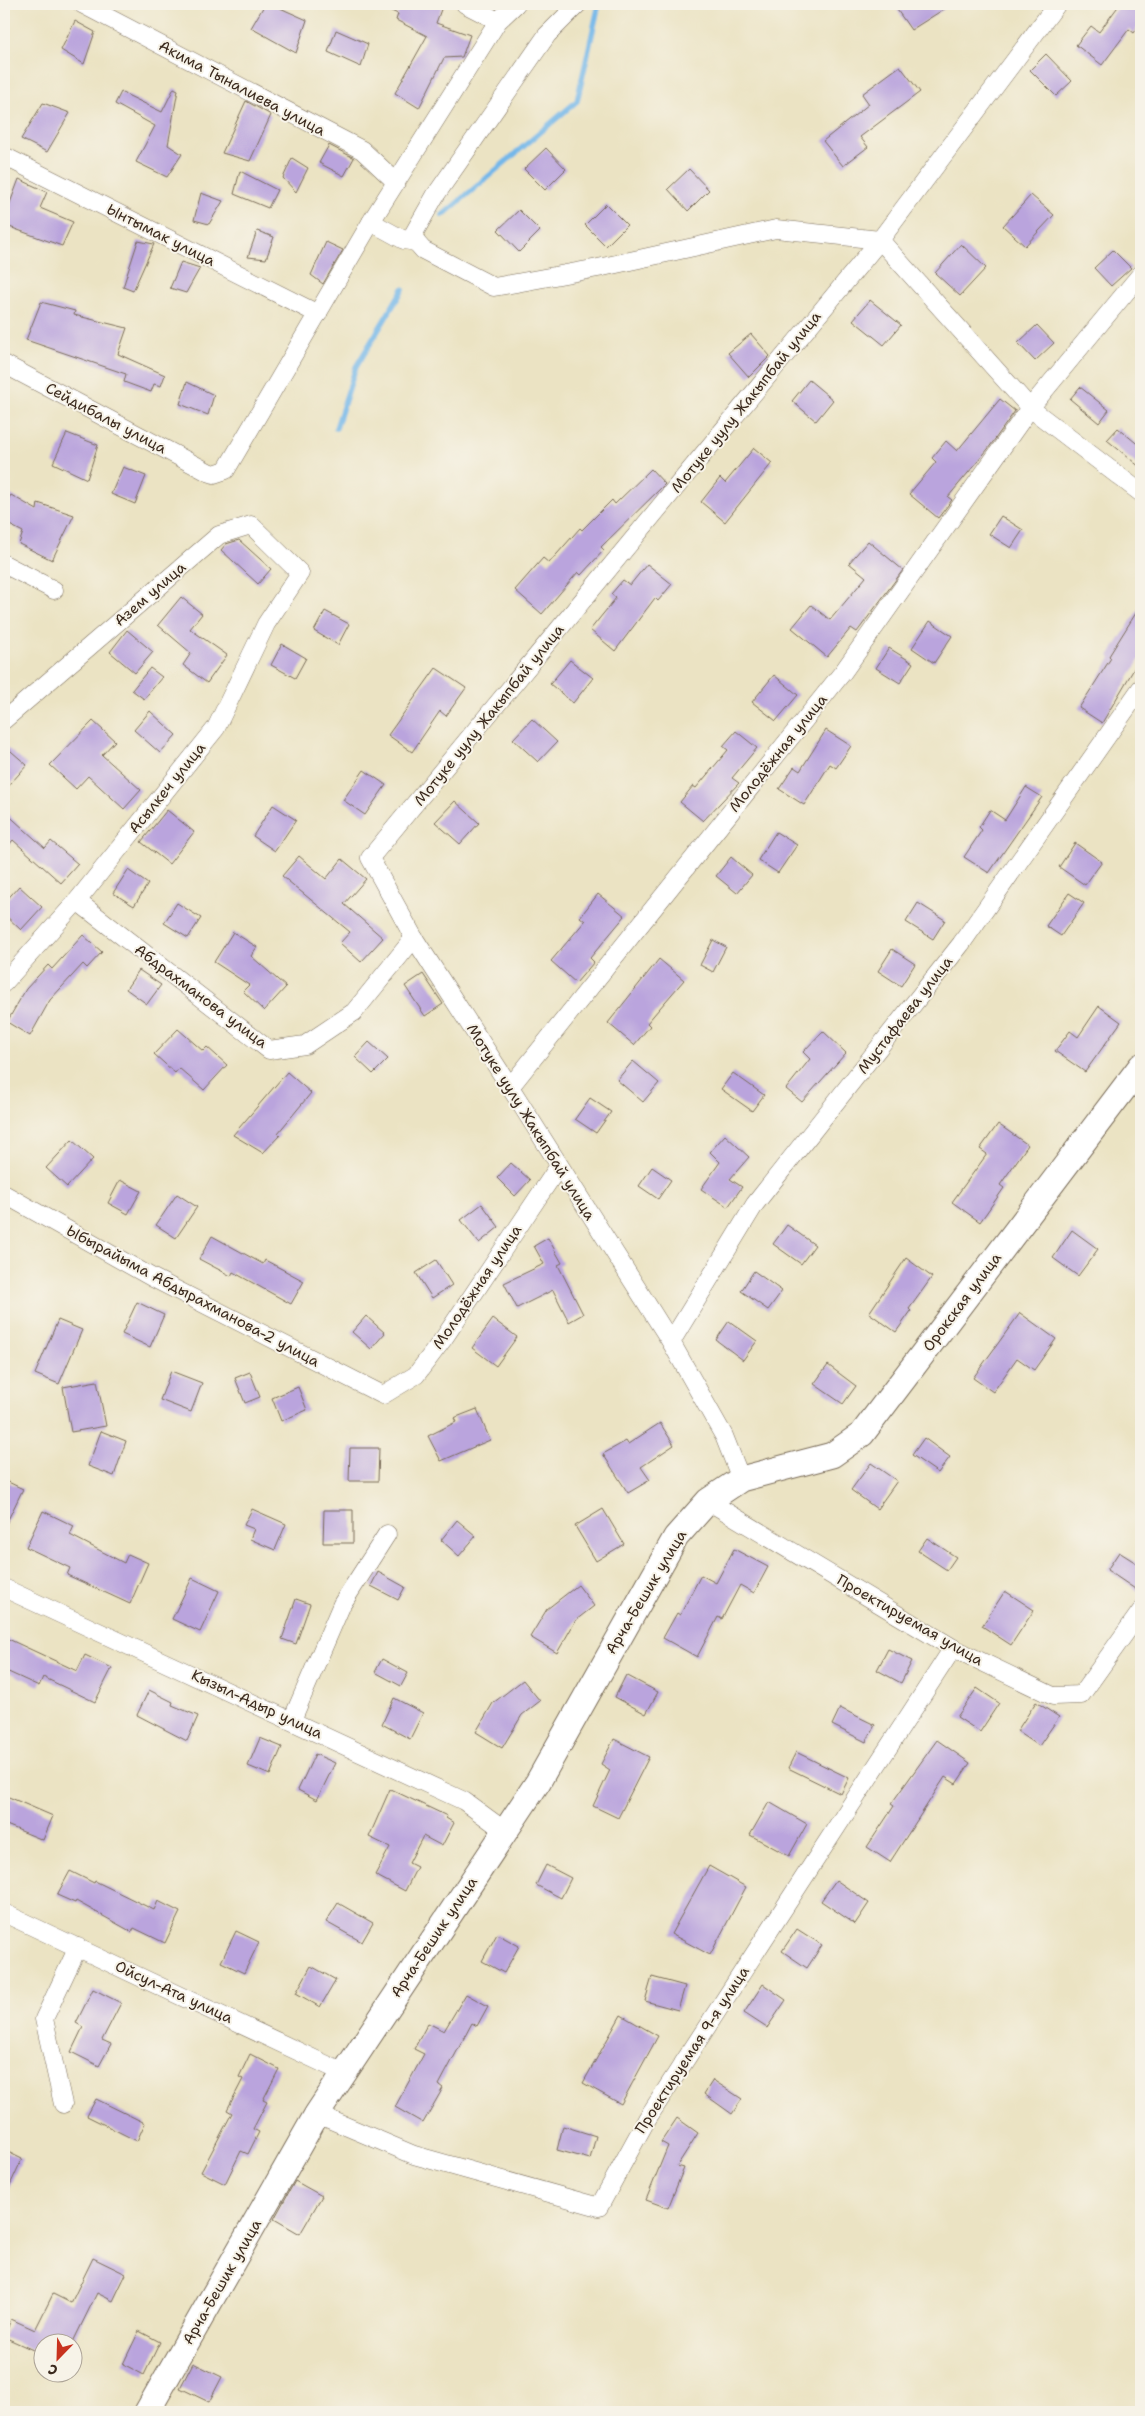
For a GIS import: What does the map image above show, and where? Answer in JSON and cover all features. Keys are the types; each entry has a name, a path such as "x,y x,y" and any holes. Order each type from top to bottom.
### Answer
{"street":[{"name":"Акима Тыналиева улица","path":"82,4 362,150 396,182"},
{"path":"465,4 498,21"},
{"path":"318,314 371,222 498,21 516,4"},
{"path":"578,4 547,35 435,196 414,233 416,242 424,250 494,287 598,268 776,229 880,240 1030,408 1141,494"},
{"name":"Мотуке уулу Жакыпбай улица","path":"741,1479 724,1436 671,1342 558,1166 510,1086 414,938 370,858 880,240 1057,4"},
{"name":"Ынтымак улица","path":"4,156 318,314"},
{"path":"371,222 404,240 416,242"},
{"name":"Молодёжная улица","path":"510,1086 844,672 1030,408 1141,274"},
{"name":"Сейдибалы улица","path":"4,364 208,472 214,474 221,473 230,465 318,314"},
{"name":"Азем улица","path":"4,720 220,535 251,525 300,573"},
{"path":"4,564 54,590"},
{"name":"Асылкеч улица","path":"4,983 77,901 216,728 266,624 300,573"},
{"name":"Мустафаева улица","path":"671,1342 755,1204 961,944 1141,688"},
{"name":"Абдрахманова улица","path":"77,901 268,1050 305,1045 354,1012 414,938"},
{"name":"Орокская улица","path":"741,1479 832,1455 862,1434 1141,1066"},
{"name":"Молодёжная улица","path":"383,1395 416,1375 444,1338 558,1166"},
{"name":"Ыбырайыма Абдырахманова-2 улица","path":"4,1194 153,1278 383,1395"},
{"name":"Арча-Бешик улица","path":"147,2412 318,2114 538,1782 676,1537 708,1501 741,1479"},
{"name":"Проектируемая улица","path":"708,1501 953,1648 1053,1696 1081,1695 1141,1611"},
{"path":"292,1720 342,1604 388,1534"},
{"name":"Кызыл-Адыр улица","path":"4,1588 464,1801 505,1831"},
{"name":"Проектируемая 9-я улица","path":"318,2114 414,2155 599,2207 647,2119 953,1648"},
{"name":"Ойсул-Ата улица","path":"4,1913 344,2073"},
{"path":"63,2104 44,2019 78,1947"}],"building":[{"path":"265,4 271,4 307,20 296,53 251,28"},
{"path":"376,4 443,4 436,23 470,35 462,57 444,58 419,108 395,93 427,36 396,20 398,14"},
{"path":"893,4 952,4 911,30"},
{"path":"1120,4 1135,4 1141,8 1141,23 1134,33 1129,29 1102,65 1076,45 1091,26 1099,32"},
{"path":"75,21 95,32 84,64 61,50"},
{"path":"336,30 368,44 361,67 328,52"},
{"path":"1046,54 1072,81 1056,96 1030,70"},
{"path":"900,66 920,92 860,137 868,147 843,166 823,141 869,104 862,94"},
{"path":"174,88 178,90 168,145 182,154 167,177 136,162 155,126 115,104 121,92 162,112"},
{"path":"246,101 271,115 250,161 222,153"},
{"path":"43,103 70,113 47,152 21,139"},
{"path":"329,145 354,158 344,176 319,163"},
{"path":"546,148 566,169 545,190 524,169"},
{"path":"292,158 308,168 296,192 283,178"},
{"path":"689,169 709,190 688,211 668,189"},
{"path":"240,171 277,190 268,208 234,194"},
{"path":"19,179 47,192 40,208 73,222 62,246 4,225 4,219"},
{"path":"201,193 223,201 209,224 194,220"},
{"path":"1031,195 1054,215 1025,246 1003,226"},
{"path":"606,204 627,225 606,246 585,225"},
{"path":"519,210 540,231 519,252 498,230"},
{"path":"257,231 274,237 266,259 248,257"},
{"path":"138,241 154,244 133,291 123,287"},
{"path":"326,242 343,250 323,284 311,275"},
{"path":"961,244 986,268 960,296 935,273"},
{"path":"1113,250 1131,268 1111,286 1094,268"},
{"path":"181,262 200,268 186,293 170,288"},
{"path":"870,300 901,325 884,345 853,320"},
{"path":"41,302 75,311 74,315 127,328 118,354 165,375 161,386 154,384 151,392 124,382 126,374 26,340"},
{"path":"1037,325 1054,343 1035,361 1018,343"},
{"path":"751,334 770,356 749,377 728,353"},
{"path":"809,380 833,400 816,421 792,401"},
{"path":"187,382 214,395 208,415 180,404"},
{"path":"1080,387 1109,410 1099,423 1070,399"},
{"path":"1000,399 1015,411 988,449 948,497 952,500 938,518 909,494 936,462 932,458 946,441 957,451"},
{"path":"1118,428 1141,447 1141,468 1107,440"},
{"path":"67,433 98,445 87,479 53,463"},
{"path":"754,448 772,463 725,522 701,502 720,478 725,483"},
{"path":"123,467 146,476 135,504 111,494"},
{"path":"651,469 665,484 601,547 604,550 581,575 578,572 542,614 515,590 543,558 549,563 580,528 582,530 612,500 615,504"},
{"path":"11,495 37,510 38,503 74,515 52,560 19,544 23,532 4,522 4,505"},
{"path":"1001,516 1023,530 1011,548 989,534"},
{"path":"239,540 271,569 258,584 221,550 226,544"},
{"path":"868,541 903,570 857,632 851,628 827,657 792,628 811,605 830,620 866,577 849,563"},
{"path":"647,564 672,584 658,601 655,598 615,651 590,630 616,598 611,594 623,580 630,585"},
{"path":"181,597 202,614 190,629 227,655 207,683 183,665 191,653 158,625"},
{"path":"1141,605 1141,657 1102,723 1079,708 1111,658 1109,656"},
{"path":"325,611 349,624 338,645 314,631"},
{"path":"930,621 952,636 934,663 912,648"},
{"path":"127,630 153,652 135,673 110,652"},
{"path":"282,644 306,658 295,678 271,665"},
{"path":"889,648 913,663 900,683 876,668"},
{"path":"570,660 593,678 573,703 550,684"},
{"path":"150,668 162,677 144,699 132,690"},
{"path":"436,668 466,688 446,716 440,711 412,752 388,735"},
{"path":"774,675 798,695 776,721 752,702"},
{"path":"150,711 176,735 160,753 134,730"},
{"path":"532,719 557,742 538,762 513,739"},
{"path":"93,721 115,741 102,755 141,790 124,809 88,776 76,789 50,765"},
{"path":"826,730 851,746 836,768 830,764 804,805 779,789 794,767 800,771"},
{"path":"736,731 757,748 732,778 739,783 703,821 680,802 693,786 696,788 728,750 723,746"},
{"path":"4,745 27,765 4,791"},
{"path":"364,770 386,785 365,815 343,800"},
{"path":"1026,787 1042,797 989,873 964,857 982,830 979,827 990,810 1005,820"},
{"path":"455,801 479,823 460,844 435,822"},
{"path":"273,805 296,820 275,851 253,836"},
{"path":"167,810 194,832 169,864 141,842"},
{"path":"4,811 45,848 51,841 78,864 61,883 13,840 4,851"},
{"path":"776,832 797,845 778,873 758,860"},
{"path":"1075,843 1102,862 1085,885 1059,867"},
{"path":"299,856 326,879 342,859 366,879 344,904 383,938 361,962 340,943 350,932 282,876"},
{"path":"731,857 752,875 737,893 716,876"},
{"path":"128,870 148,884 134,906 113,893"},
{"path":"19,886 42,907 21,930 4,914 4,903"},
{"path":"1069,893 1084,903 1061,936 1046,926"},
{"path":"598,894 625,916 590,958 594,962 576,983 551,961 585,921 580,917"},
{"path":"177,903 201,918 188,938 164,923"},
{"path":"918,903 945,920 933,939 906,922"},
{"path":"233,932 257,947 251,956 286,987 264,1011 243,991 249,985 214,962"},
{"path":"83,935 102,952 87,968 83,964 50,1000 30,1036 7,1022 26,989 48,965 52,969"},
{"path":"713,940 726,947 713,972 700,965"},
{"path":"892,949 915,964 901,986 878,971"},
{"path":"659,959 684,980 647,1023 650,1026 634,1045 608,1023"},
{"path":"139,970 161,985 147,1004 126,989"},
{"path":"423,974 443,1004 425,1016 405,986"},
{"path":"1099,1006 1121,1022 1085,1072 1055,1051 1070,1031 1078,1037"},
{"path":"178,1029 203,1051 207,1047 227,1065 204,1090 179,1068 175,1073 154,1054"},
{"path":"823,1031 846,1053 802,1102 786,1089 810,1059 803,1052"},
{"path":"369,1042 388,1059 373,1074 355,1057"},
{"path":"633,1061 659,1083 643,1102 617,1080"},
{"path":"287,1072 311,1093 278,1133 280,1135 263,1153 233,1135"},
{"path":"733,1073 764,1095 752,1111 721,1089"},
{"path":"590,1098 611,1112 596,1133 575,1119"},
{"path":"998,1124 1028,1145 1000,1185 1004,1188 980,1222 952,1202 987,1154 980,1149"},
{"path":"725,1135 749,1157 730,1179 742,1187 728,1207 701,1189 720,1162 710,1152"},
{"path":"72,1140 93,1159 67,1187 46,1168"},
{"path":"511,1163 530,1180 515,1196 497,1178"},
{"path":"652,1167 671,1180 658,1199 639,1186"},
{"path":"120,1180 141,1191 128,1214 108,1203"},
{"path":"177,1194 197,1207 176,1238 156,1225"},
{"path":"482,1204 499,1227 479,1243 461,1220"},
{"path":"787,1225 815,1245 801,1264 773,1244"},
{"path":"1072,1230 1098,1249 1078,1276 1053,1258"},
{"path":"212,1236 263,1264 265,1260 304,1281 291,1304 233,1272 231,1276 199,1259"},
{"path":"548,1238 562,1263 558,1265 583,1314 569,1322 553,1290 517,1308 504,1283 544,1264 534,1246"},
{"path":"906,1258 932,1277 909,1309 911,1311 896,1332 869,1313"},
{"path":"436,1260 452,1285 432,1298 416,1273"},
{"path":"754,1271 782,1291 768,1310 741,1291"},
{"path":"137,1302 164,1315 150,1347 122,1334"},
{"path":"1020,1313 1056,1339 1034,1370 1017,1358 993,1392 973,1378"},
{"path":"366,1316 385,1333 371,1349 352,1332"},
{"path":"493,1319 517,1337 496,1366 472,1348"},
{"path":"58,1320 82,1330 59,1384 35,1374"},
{"path":"729,1321 757,1341 743,1360 716,1340"},
{"path":"828,1365 856,1386 843,1404 814,1384"},
{"path":"171,1371 202,1383 191,1412 160,1400"},
{"path":"250,1372 260,1397 245,1403 235,1378"},
{"path":"97,1381 106,1426 71,1432 63,1387"},
{"path":"298,1387 307,1410 281,1421 272,1398"},
{"path":"477,1409 490,1440 441,1461 428,1436 456,1422 454,1418"},
{"path":"660,1423 674,1445 641,1467 650,1480 628,1493 603,1454 626,1441 628,1444"},
{"path":"101,1431 126,1441 114,1476 88,1466"},
{"path":"924,1438 950,1457 938,1473 912,1455"},
{"path":"350,1448 379,1448 378,1481 349,1481"},
{"path":"871,1463 897,1481 877,1509 851,1490"},
{"path":"4,1480 23,1489 4,1528"},
{"path":"252,1509 286,1524 275,1550 250,1539 254,1529 244,1525"},
{"path":"603,1509 624,1544 596,1561 575,1526"},
{"path":"324,1510 353,1510 353,1543 323,1543"},
{"path":"43,1511 74,1526 70,1535 124,1563 128,1554 148,1563 130,1604 67,1575 70,1568 26,1547"},
{"path":"457,1520 476,1536 459,1556 441,1540"},
{"path":"927,1538 956,1557 947,1570 918,1551"},
{"path":"734,1549 768,1567 754,1593 740,1585 722,1619 718,1617 697,1657 663,1638 677,1613 680,1615 701,1575 716,1583"},
{"path":"1119,1552 1141,1566 1141,1593 1107,1570"},
{"path":"378,1572 405,1587 398,1600 371,1586"},
{"path":"192,1578 219,1591 200,1632 172,1619"},
{"path":"578,1585 594,1606 576,1620 557,1653 530,1637 547,1609"},
{"path":"1005,1591 1034,1610 1011,1645 982,1626"},
{"path":"296,1599 310,1604 296,1644 282,1639"},
{"path":"4,1637 77,1671 85,1655 112,1668 95,1702 43,1677 39,1686 4,1670"},
{"path":"888,1649 912,1661 901,1683 877,1670"},
{"path":"382,1659 408,1673 401,1686 375,1672"},
{"path":"626,1675 658,1692 646,1714 615,1697"},
{"path":"523,1680 540,1701 522,1715 502,1748 476,1732 493,1703"},
{"path":"977,1688 999,1703 980,1732 957,1717"},
{"path":"149,1690 173,1702 172,1705 198,1716 187,1741 137,1715"},
{"path":"394,1698 423,1713 410,1739 382,1724"},
{"path":"1036,1702 1059,1717 1039,1746 1017,1731"},
{"path":"840,1708 875,1725 866,1742 832,1725"},
{"path":"260,1738 282,1747 270,1775 248,1766"},
{"path":"614,1739 649,1757 618,1818 593,1806 610,1770 601,1764"},
{"path":"937,1740 970,1763 956,1784 945,1777 890,1862 867,1847 894,1806 891,1804"},
{"path":"796,1752 849,1778 841,1794 788,1768"},
{"path":"315,1754 335,1763 317,1800 298,1790"},
{"path":"390,1789 447,1816 446,1818 454,1823 442,1846 423,1836 409,1863 417,1867 405,1891 375,1875 390,1847 369,1837"},
{"path":"4,1795 53,1816 43,1840 4,1824"},
{"path":"769,1802 807,1824 789,1856 750,1835"},
{"path":"546,1865 571,1878 561,1898 536,1885"},
{"path":"709,1866 746,1887 710,1955 671,1934"},
{"path":"70,1871 154,1910 158,1901 180,1912 165,1943 134,1928 132,1932 76,1901 75,1903 57,1895"},
{"path":"836,1880 869,1903 855,1924 821,1901"},
{"path":"338,1903 373,1923 362,1942 326,1922"},
{"path":"797,1929 822,1945 807,1968 782,1951"},
{"path":"236,1931 259,1942 244,1973 221,1962"},
{"path":"497,1934 519,1946 504,1973 482,1961"},
{"path":"311,1966 336,1980 320,2007 296,1993"},
{"path":"652,1977 685,1986 678,2010 645,2001"},
{"path":"763,1984 786,2000 767,2028 744,2013"},
{"path":"93,1989 121,2003 102,2040 111,2044 99,2066 71,2052 83,2027 76,2023"},
{"path":"466,1994 488,2006 477,2026 472,2023 439,2085 443,2088 423,2123 395,2107 424,2054 414,2049 428,2023 444,2031"},
{"path":"621,2015 658,2036 621,2104 583,2083"},
{"path":"250,2054 279,2069 263,2100 267,2102 253,2129 259,2132 248,2154 241,2151 225,2184 201,2172 232,2113 227,2110 243,2079 239,2077"},
{"path":"713,2080 742,2099 732,2114 704,2094"},
{"path":"96,2099 145,2123 137,2141 87,2116"},
{"path":"677,2118 698,2133 677,2166 684,2168 668,2208 646,2200 668,2146 661,2142"},
{"path":"563,2126 596,2136 590,2159 557,2150"},
{"path":"4,2150 22,2159 4,2198"},
{"path":"295,2181 322,2196 300,2234 274,2219"},
{"path":"93,2258 126,2274 113,2301 97,2293 77,2334 32,2334 32,2350 4,2337 11,2319 35,2330 53,2294 71,2303"},
{"path":"139,2331 160,2342 144,2375 123,2364"},
{"path":"193,2363 222,2377 209,2402 180,2388"}],"waterway":[{"path":"443,215 577,101 599,4"},
{"path":"336,428 356,367 403,289"}]}
